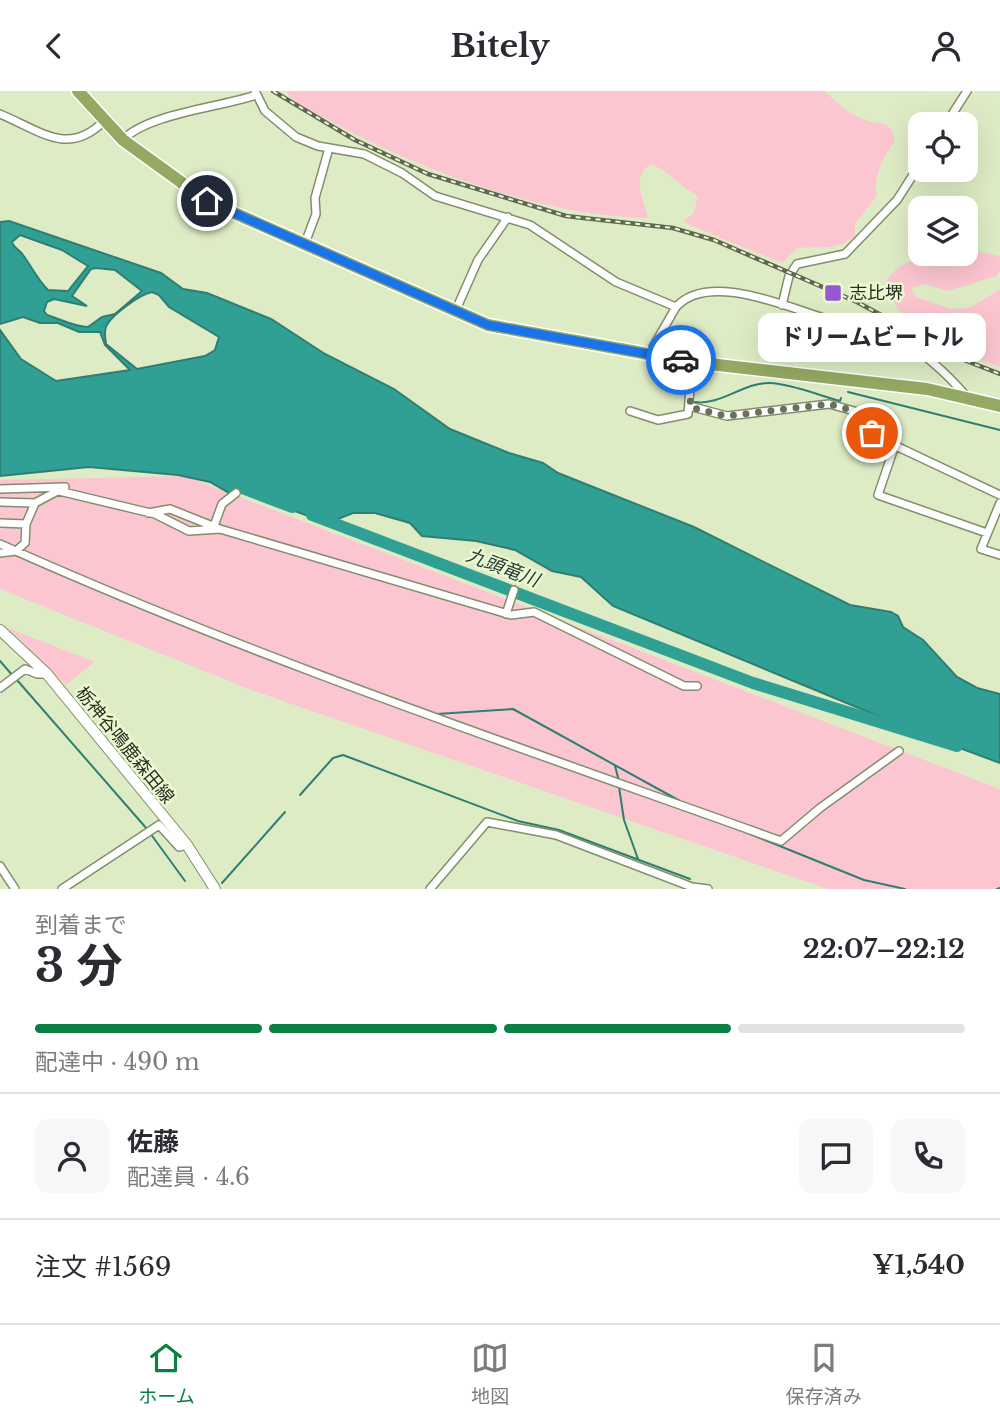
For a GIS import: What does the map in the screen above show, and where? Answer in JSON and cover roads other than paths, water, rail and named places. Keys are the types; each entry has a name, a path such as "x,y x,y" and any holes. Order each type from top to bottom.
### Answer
{"highway":[{"path":"78,91 123,140 207,201 455,312 512,331 692,362 890,383 967,397 1000,407"}],"main road":[{"name":"栃神谷鳴鹿森田線","path":"0,630 47,674 187,845 215,889"}],"street":[{"path":"954,112 967,91"},
{"path":"123,140 176,113 217,108 256,93 265,111 286,131 309,143 364,154 402,173 435,196 539,229 595,269 634,292 676,307"},
{"path":"0,114 71,141 90,135 104,121"},
{"path":"304,246 316,214 315,198 329,148"},
{"path":"782,305 789,276 797,264 845,254 897,200 908,182"},
{"path":"455,312 478,260 508,217"},
{"path":"649,354 676,307 693,295 714,292 749,295 830,320 892,333 943,369 967,397"},
{"path":"630,411 657,420 688,414 692,362"},
{"path":"690,407 726,416 829,404 858,412 872,433 1000,495"},
{"path":"895,445 878,495 987,533"},
{"path":"0,489 65,488 35,503 0,502"},
{"path":"59,491 148,513 190,531 217,527"},
{"path":"217,527 222,504 236,493"},
{"path":"0,552 16,551 25,543 26,524 35,503"},
{"path":"1000,503 981,549 1000,555"},
{"path":"148,513 170,509 217,527 506,614 534,612 684,686 696,685"},
{"path":"0,523 26,524"},
{"path":"0,544 186,623 781,841 820,808 899,751"},
{"path":"506,614 514,590"},
{"path":"0,688 25,669 37,674 47,674"},
{"path":"430,889 487,822 556,835 692,887 708,889"},
{"path":"62,889 159,825 172,842 179,847 187,845"},
{"path":"0,866 15,889"}],"water":[{"path":"9,221 161,273 183,289 207,293 271,319 325,354 394,389 450,429 509,453 543,463 558,473 694,527 850,605 891,612 898,616 903,627 923,640 957,677 977,688 1000,694 1000,763 914,731 613,606 581,577 552,571 515,550 476,541 422,536 410,523 375,513 353,513 333,521 320,520 283,507 265,493 229,493 210,482 178,475 89,467 0,476 0,330 21,359 56,381 130,370 105,345 100,332 79,332 58,323 40,323 23,317 0,324 0,222","holes":["20,235 62,250 88,266 68,291 48,290 13,244","91,269 115,270 142,291 115,314 102,317 88,327 47,315 44,311 47,302 54,299 87,306 72,296","152,292 159,295 169,307 219,337 215,350 205,356 137,369 106,344 105,331 113,317 140,297"]}],"waterway":[{"path":"695,402 714,401 751,386 770,383 840,401 841,398"},
{"path":"848,392 1000,430"},
{"name":"九頭竜川","path":"237,486 292,507"},
{"name":"九頭竜川","path":"312,515 753,683 957,746"},
{"path":"0,661 13,676"},
{"path":"17,680 147,829"},
{"path":"437,714 513,709 680,801"},
{"path":"300,795 333,758 343,755 518,821 559,830 690,879"},
{"path":"615,766 619,781"},
{"path":"619,787 624,820 638,859"},
{"path":"222,883 285,812"},
{"path":"735,828 864,880 905,889"},
{"path":"150,833 185,881"}],"railway":[{"path":"273,91 355,140 428,174 566,216 673,228 714,240 857,302 964,360 1000,374"}],"place":[{"name":"志比堺","path":"833,293"},
{"name":"ドリームビートル","path":"872,433"}]}
